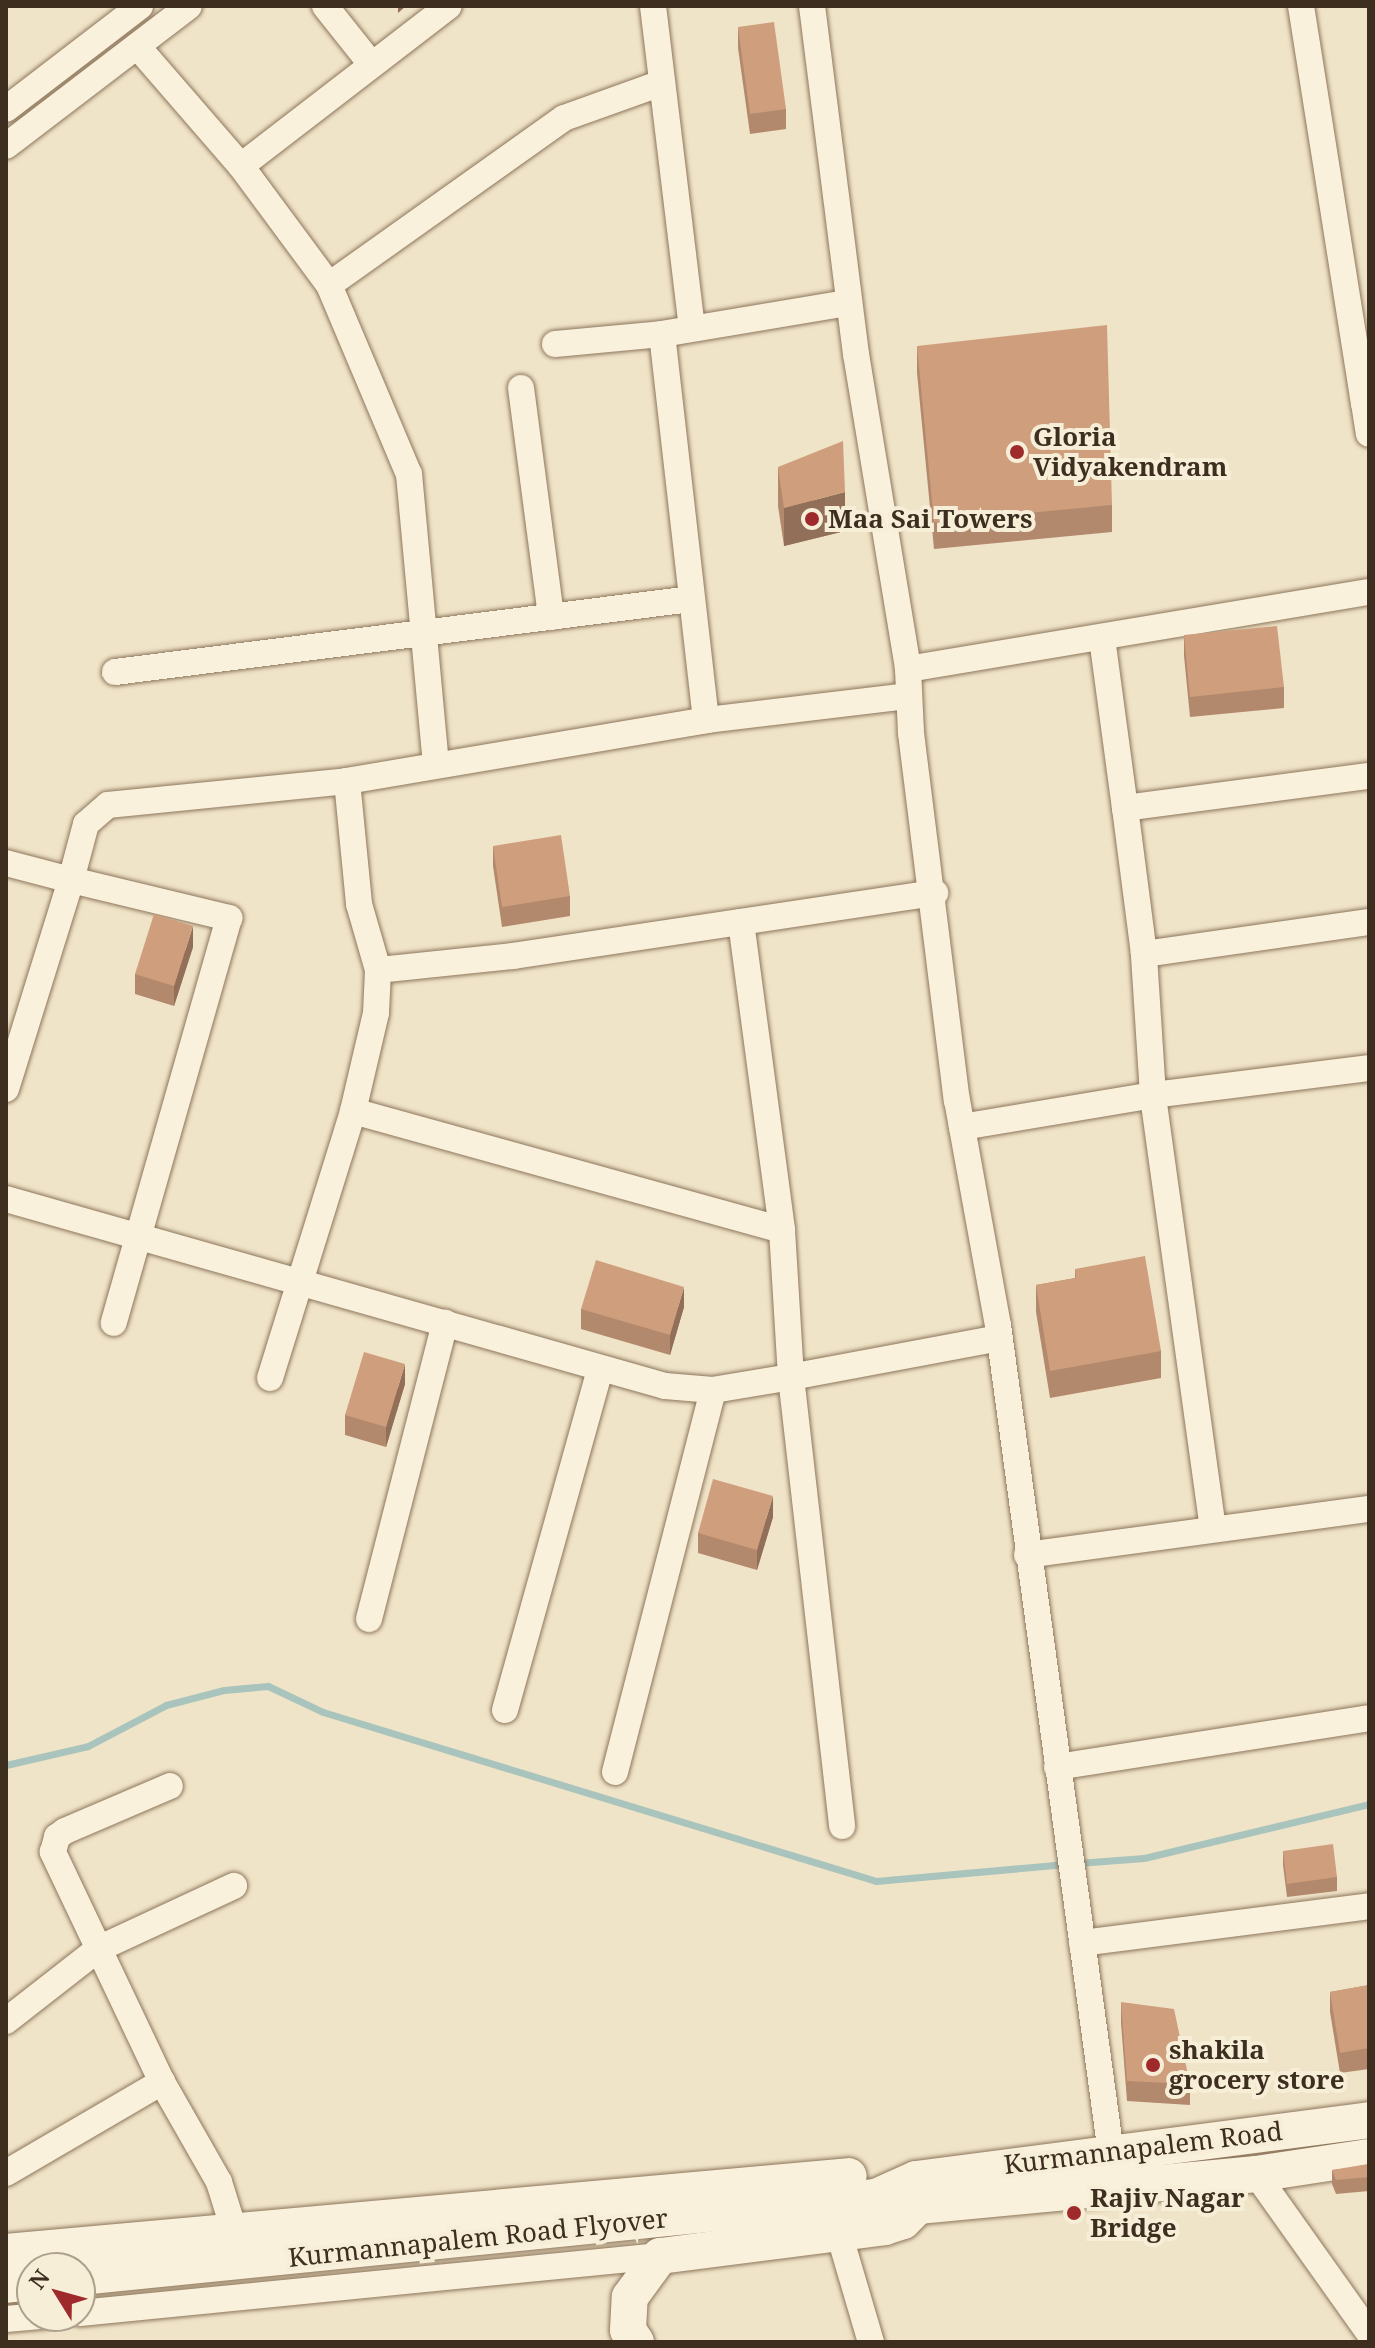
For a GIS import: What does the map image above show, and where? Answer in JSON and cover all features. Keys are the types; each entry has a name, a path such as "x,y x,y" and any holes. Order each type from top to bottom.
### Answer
{"main road":[{"name":"Kurmannapalem Road","path":"917,2192 1112,2151 1369,2120"},
{"name":"Kurmannapalem Road","path":"917,2192 1115,2187 1256,2174 1369,2157"},
{"path":"6,2252 900,2171 917,2192 903,2221 885,2227 838,2230 660,2256 630,2297 628,2330 636,2342"},
{"name":"Kurmannapalem Road Flyover","path":"96,2275 747,2212 917,2192"}],"street":[{"path":"6,109 140,6"},
{"path":"6,146 189,6"},
{"path":"325,6 372,65"},
{"path":"241,166 449,6"},
{"path":"653,6 659,84 692,327"},
{"path":"812,6 848,303 881,530 908,669 907,696 935,893 962,1127 999,1338 1071,1893 1082,1943 1115,2187"},
{"path":"1301,6 1367,403 1369,434"},
{"path":"137,46 241,166 329,285 409,474 421,635 436,764"},
{"path":"329,285 564,118 659,84"},
{"path":"555,344 662,334 848,303"},
{"path":"662,334 706,720"},
{"path":"521,388 551,617"},
{"path":"908,669 1369,592"},
{"path":"115,672 691,599"},
{"path":"1102,638 1144,954 1153,1095 1213,1529"},
{"path":"6,1089 14,1030 71,880 86,824 108,805 347,781 706,720 907,696"},
{"path":"1125,808 1369,776"},
{"path":"270,1378 353,1111 376,1013 378,970 357,892 347,781"},
{"path":"6,863 229,918 114,1323"},
{"path":"378,970 513,956 935,893"},
{"path":"741,922 782,1230 791,1377 842,1826"},
{"path":"1144,954 1369,922"},
{"path":"962,1127 1153,1095 1369,1068"},
{"path":"353,1111 782,1230"},
{"path":"6,1199 665,1386 713,1390 999,1338"},
{"path":"369,1619 445,1323"},
{"path":"505,1710 600,1369"},
{"path":"615,1772 713,1390"},
{"path":"1027,1555 1369,1509"},
{"path":"1057,1767 1369,1718"},
{"path":"170,1786 65,1831 54,1844 98,1949 162,2082 206,2154 234,2230"},
{"path":"6,2021 98,1949 234,1886"},
{"path":"1082,1943 1369,1906"},
{"path":"6,2173 162,2082"},
{"path":"1256,2174 1369,2333"},
{"path":"838,2230 871,2342"},
{"path":"96,2311 660,2256"}],"building":[{"path":"774,22 786,109 750,114 738,27"},
{"name":"Gloria Vidyakendram","path":"1107,325 1112,505 934,522 917,346"},
{"path":"843,441 845,492 784,508 778,467"},
{"path":"1277,626 1284,687 1190,697 1184,635"},
{"path":"561,835 570,896 502,907 493,846"},
{"path":"154,914 193,926 174,986 135,974"},
{"path":"1145,1256 1161,1351 1050,1371 1036,1285 1076,1278 1075,1269"},
{"path":"596,1260 684,1287 670,1335 581,1309"},
{"path":"364,1352 405,1364 386,1427 345,1415"},
{"path":"713,1479 773,1496 757,1550 698,1533"},
{"path":"1333,1844 1337,1877 1287,1884 1283,1851"},
{"path":"1369,1985 1369,2048 1340,2053 1330,1992"},
{"name":"shakila grocery store","path":"1121,2002 1174,2009 1190,2084 1127,2081"},
{"path":"1368,2164 1369,2177 1336,2180 1332,2170"}],"waterway":[{"path":"6,1765 88,1746 166,1705 224,1690 268,1686 323,1712 876,1881 1066,1864"},
{"path":"1078,1863 1144,1858 1369,1804"}],"place":[{"name":"Gloria Vidyakendram","path":"1017,452"},
{"name":"Maa Sai Towers","path":"812,519"},
{"name":"shakila grocery store","path":"1153,2065"},
{"name":"Rajiv Nagar Bridge","path":"1074,2213"}]}
